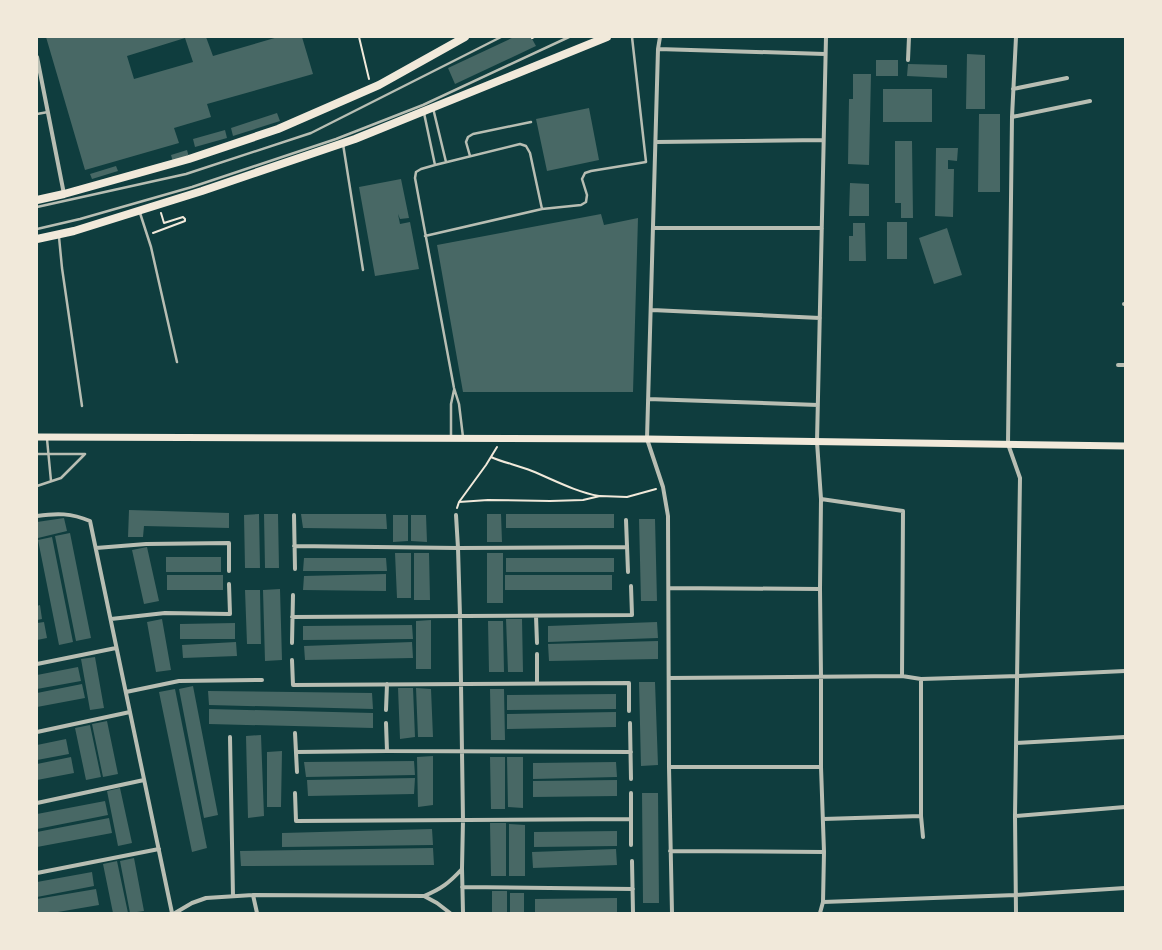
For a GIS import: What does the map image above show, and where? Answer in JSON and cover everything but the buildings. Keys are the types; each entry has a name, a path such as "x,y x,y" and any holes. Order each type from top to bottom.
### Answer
{"main road":[{"path":"37,200 64,194 189,159 270,132 372,88 465,37"},
{"path":"37,239 74,231 139,211 343,143 424,112 607,37"},
{"path":"37,436 647,439 1125,446"}],"street":[{"path":"660,37 658,49 652,310 647,439 663,487 668,516 669,766 672,913"},
{"path":"820,913 822,902 824,852 821,767 821,499 817,442 826,37"},
{"path":"908,60 910,37"},
{"path":"1016,37 1012,117 1008,444 1020,478 1015,816 1016,913"},
{"path":"658,49 825,54"},
{"path":"37,57 64,194"},
{"path":"1013,89 1067,78"},
{"path":"1012,117 1090,101"},
{"path":"656,142 823,140"},
{"path":"653,228 822,228"},
{"path":"652,310 820,318"},
{"path":"1118,365 1125,365"},
{"path":"648,400 818,404"},
{"path":"821,499 903,511 902,676"},
{"path":"37,516 51,514 76,515 90,521 172,913"},
{"path":"456,515 460,616 463,820 462,887 464,913"},
{"path":"294,516 295,569"},
{"path":"626,520 628,572"},
{"path":"96,548 146,544 229,543 229,571"},
{"path":"294,546 458,548 627,547"},
{"path":"111,619 165,613 230,614 229,584"},
{"path":"292,617 632,615 631,586"},
{"path":"669,588 820,589"},
{"path":"292,644 293,595"},
{"path":"536,616 537,643"},
{"path":"37,664 116,648"},
{"path":"537,654 537,683"},
{"path":"292,660 293,684 629,683 629,711"},
{"path":"669,678 902,676 921,679 1125,671"},
{"path":"921,679 922,837"},
{"path":"126,692 180,681 262,680"},
{"path":"386,710 387,684"},
{"path":"37,732 130,712"},
{"path":"386,723 387,751"},
{"path":"630,723 631,779"},
{"path":"295,733 297,772"},
{"path":"230,737 233,896"},
{"path":"1016,743 1125,737"},
{"path":"296,752 631,752"},
{"path":"669,766 821,767"},
{"path":"37,803 144,780"},
{"path":"295,793 296,821 631,819"},
{"path":"630,793 631,845"},
{"path":"1015,816 1125,807"},
{"path":"822,819 921,816"},
{"path":"37,873 159,849"},
{"path":"670,851 824,852"},
{"path":"632,861 633,913"},
{"path":"175,913 192,903 206,898 233,896 424,896 437,891 450,882 462,868"},
{"path":"462,887 633,889"},
{"path":"822,902 1016,895 1125,888"},
{"path":"254,895 257,913"},
{"path":"424,896 437,903 450,913"}],"lane":[{"path":"37,207 186,174 311,133 501,37"},
{"path":"37,229 80,219 192,187 336,138 423,105 569,37"},
{"path":"425,236 542,210 581,205 586,202 587,195 582,179 585,173 646,162 632,37"},
{"path":"433,108 446,162"},
{"path":"37,114 48,112"},
{"path":"424,112 435,165"},
{"path":"470,156 466,142 468,137 473,134 531,122"},
{"path":"343,143 363,270"},
{"path":"463,438 459,404 454,388 425,236 415,178 416,172 421,169 446,162 520,144 526,146 530,153 542,210"},
{"path":"139,211 151,247 177,362"},
{"path":"58,234 82,406"},
{"path":"451,438 451,404 454,388"},
{"path":"47,436 51,481"},
{"path":"37,454 85,454 61,478 37,486"}],"path":[{"path":"359,37 372,88"},
{"path":"147,235 184,222 186,219 182,218 164,223"},
{"path":"456,515 459,502 491,457 502,438"},
{"path":"491,457 522,467 585,494 627,497 663,487"},
{"path":"459,502 488,500 550,502 583,500 600,496"}]}
